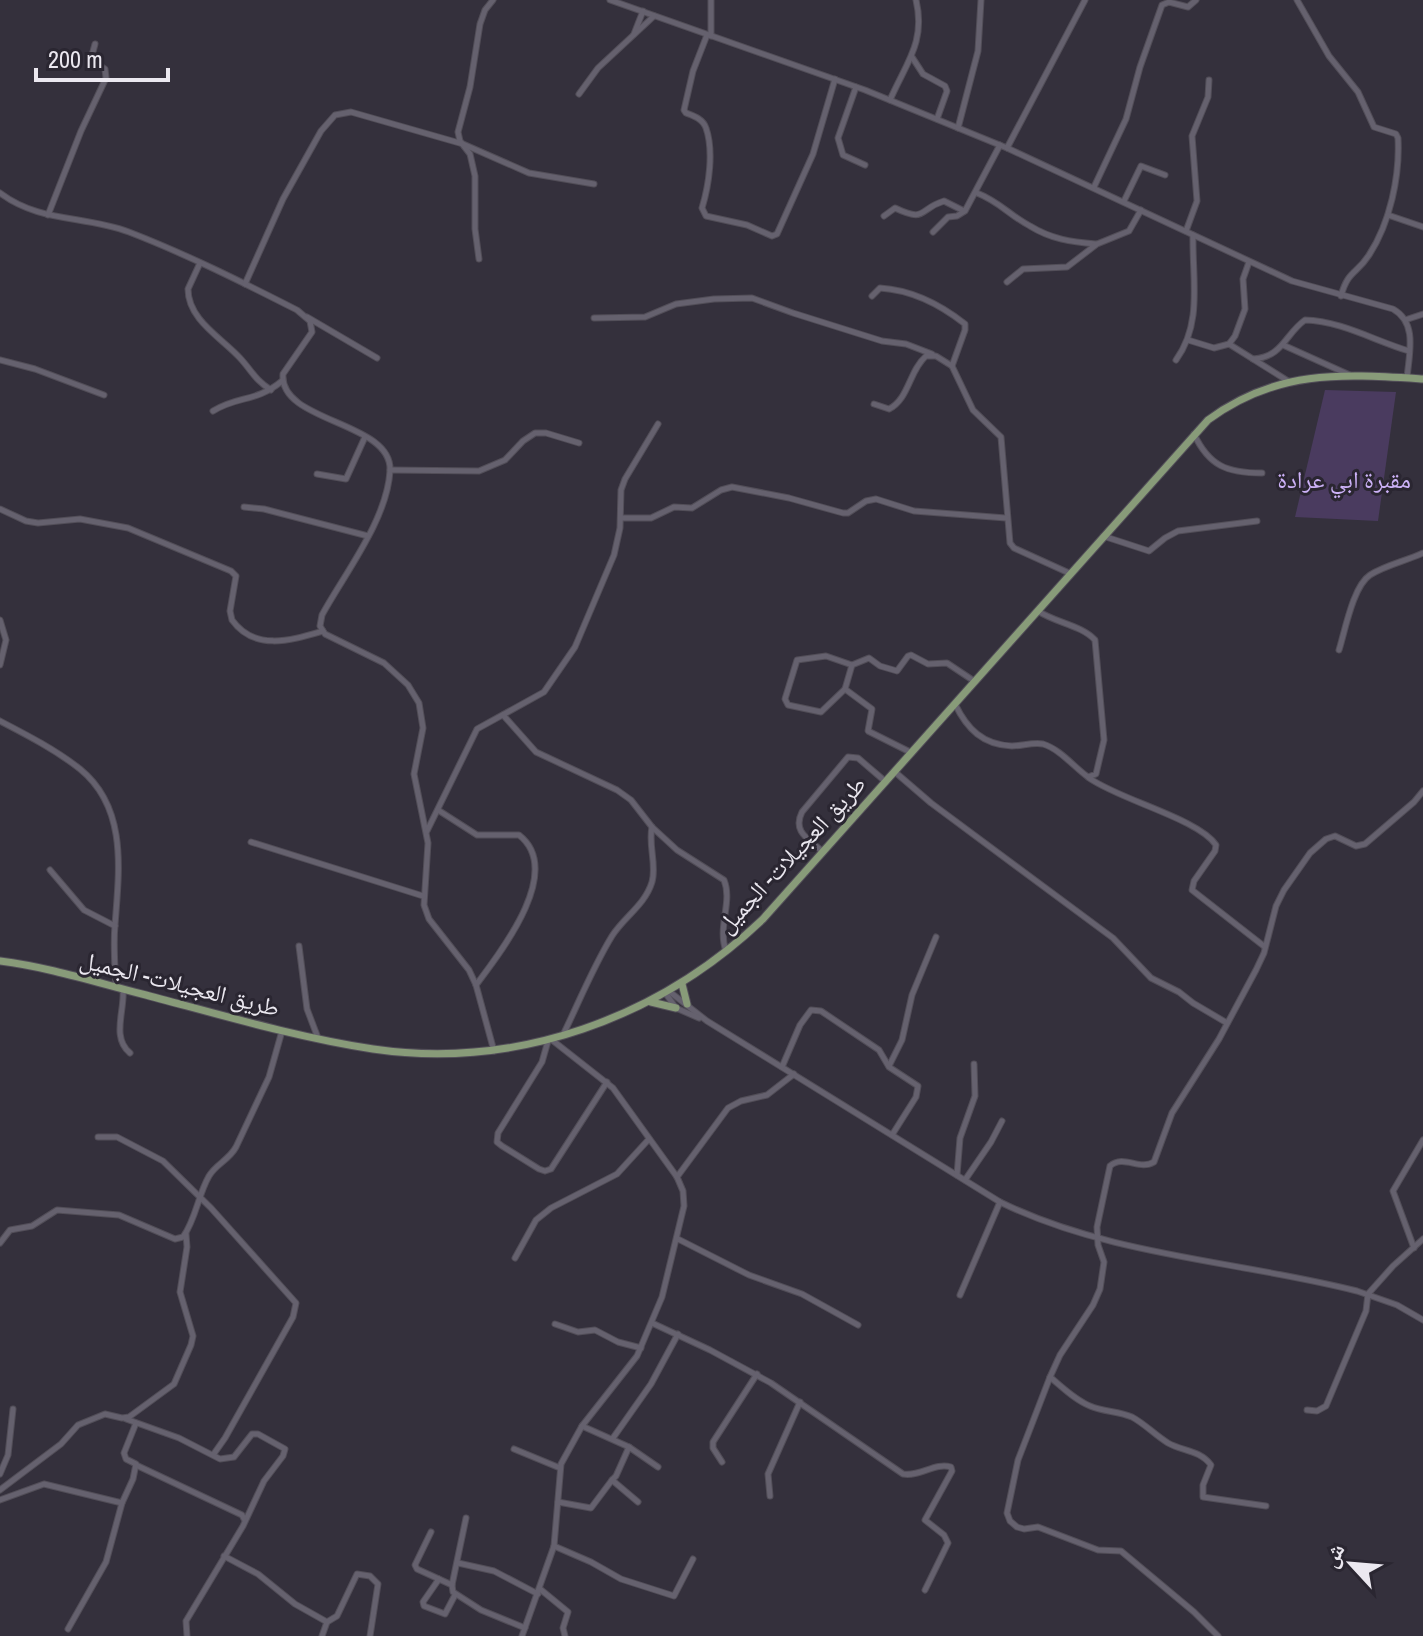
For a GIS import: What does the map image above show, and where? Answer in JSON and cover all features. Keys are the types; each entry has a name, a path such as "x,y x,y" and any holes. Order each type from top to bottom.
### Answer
{"main road":[{"name":"طريق العجيلات- الجميل","path":"0,961 318,1038 407,1052 494,1051 550,1040 610,1021 682,984 726,952 763,919 1193,433 1219,412 1248,394 1288,381 1353,376 1423,379"},
{"path":"682,984 687,1004"},
{"path":"651,1002 676,1008"}],"street":[{"path":"479,259 475,229 475,176 459,126 485,10 493,0"},
{"path":"610,0 835,79 937,119 1094,187 1292,281 1393,309 1405,320 1410,334 1407,378"},
{"path":"711,0 709,35 693,71 684,110 700,119 706,127 710,181 702,208 706,216 747,225 772,236 777,234 813,154 835,79"},
{"path":"890,100 912,57 920,27 916,0"},
{"path":"958,128 979,45 981,0"},
{"path":"1007,148 1085,0"},
{"path":"1094,187 1124,126 1162,5 1169,2 1188,7 1196,0"},
{"path":"1297,0 1325,49 1358,92 1374,127 1398,135 1399,147 1388,215 1366,260 1346,279 1341,296"},
{"path":"634,35 643,11"},
{"path":"579,94 598,68 654,16"},
{"path":"48,215 106,78 105,69 91,59 95,44"},
{"path":"912,57 923,74 945,86 947,91 937,119"},
{"path":"1186,231 1197,201 1192,136 1208,97 1209,80"},
{"path":"856,87 838,138 843,155 865,165"},
{"path":"245,284 283,199 321,131 335,115 351,112 463,144 529,173 594,184"},
{"path":"933,232 948,217 965,211 1000,145"},
{"path":"1124,201 1141,166 1165,175"},
{"path":"0,193 19,207 126,231 200,263 306,316 377,358"},
{"path":"977,193 1001,204 1029,226 1053,238 1097,244"},
{"path":"884,216 895,208 912,216 921,215 944,201 965,211"},
{"path":"1007,282 1023,269 1067,267 1097,244 1129,231 1141,210"},
{"path":"1388,215 1423,227"},
{"path":"1176,360 1188,340 1196,293 1193,235"},
{"path":"1229,344 1245,309 1243,279 1249,262"},
{"path":"200,263 188,289 192,307 214,337 242,360 252,376 271,390"},
{"path":"872,296 880,288 907,292 965,324 952,366"},
{"path":"594,318 645,317 676,304 752,298 882,341 906,344 932,354 952,366 973,410 1001,437 1010,543 1014,548 1069,573"},
{"path":"1405,320 1423,314"},
{"path":"306,316 312,332 286,369 283,380 286,391 291,398 365,437 382,450 390,470 382,504 368,536 322,615 323,631"},
{"path":"1253,359 1265,357 1283,345 1302,321 1311,320 1348,328 1409,351"},
{"path":"1188,340 1214,348 1229,344 1288,381"},
{"path":"1283,345 1353,376"},
{"path":"874,404 889,409 899,402 919,363 932,354"},
{"path":"0,360 35,369 104,395"},
{"path":"213,411 227,402 263,396 283,380"},
{"path":"426,832 477,729 544,692 564,666 609,571 621,518 621,490 625,479 658,424"},
{"path":"390,470 479,471 505,460 535,433 546,433 579,443"},
{"path":"1193,433 1204,453 1219,466 1246,473 1262,473"},
{"path":"317,474 346,479 365,437"},
{"path":"621,518 651,518 674,507 692,508 732,487 843,513 876,499 914,511 1006,518"},
{"path":"244,507 264,509 368,536"},
{"path":"0,509 38,523 80,519 128,528 231,571 236,576 230,611 232,620 256,638 276,642 323,631 384,663 416,696 424,719 414,783 426,832 423,896 429,919 461,958 476,985 494,1051"},
{"path":"1102,536 1149,551 1178,531 1257,521"},
{"path":"1339,650 1364,579 1423,553"},
{"path":"1037,610 1058,623 1080,629 1095,640 1104,751 1099,770 1088,777"},
{"path":"0,620 6,647 0,665"},
{"path":"852,665 845,689 821,712 788,705 785,699 797,660 826,656 852,665 869,658 880,666 897,671 911,655 928,664 947,663 974,681"},
{"path":"845,689 872,709 869,732 912,753"},
{"path":"955,704 964,723 977,736 999,744 1043,744 1088,777 1130,800 1207,834 1216,845 1215,851 1194,881 1192,890 1265,947"},
{"path":"503,714 536,752 617,790 631,800 652,827 677,850 724,880 727,889 722,931 726,952"},
{"path":"0,721 81,770 104,800 119,845 120,879 115,926 123,1007 119,1036 130,1053"},
{"path":"824,853 799,829 797,822 848,757 858,758 886,782"},
{"path":"895,772 931,803 1113,938 1151,978 1227,1023"},
{"path":"1218,1636 1121,1551 1098,1550 1045,1528 1024,1529 1010,1521 1007,1513 1018,1460 1060,1355 1100,1289 1104,1262 1097,1227 1110,1166 1120,1160 1148,1166 1154,1162 1172,1113 1256,970 1276,906 1297,870 1320,842 1335,836 1356,846 1365,844 1423,791"},
{"path":"438,810 477,835 519,835 534,856 533,880 520,920 476,985"},
{"path":"562,1036 607,945 643,900 651,885 652,827"},
{"path":"251,842 423,896"},
{"path":"50,870 84,910 115,926"},
{"path":"889,1067 902,1040 912,995 936,937"},
{"path":"299,946 307,1009 318,1038"},
{"path":"668,993 707,1021"},
{"path":"668,993 676,1008 707,1021 1000,1202 1037,1220 1097,1238 1368,1294 1397,1305 1423,1320"},
{"path":"782,1067 803,1018 811,1010 818,1009 879,1050 889,1067 912,1080 918,1089 892,1135"},
{"path":"126,1419 174,1384 191,1345 193,1336 180,1292 186,1234 211,1172 230,1157 268,1081 283,1030"},
{"path":"522,1636 554,1546 560,1468 582,1426 641,1348 665,1287 678,1239 684,1198 677,1177 607,1082 550,1040 542,1062 496,1140 539,1169 551,1169 607,1082"},
{"path":"957,1175 960,1138 975,1096 974,1064"},
{"path":"677,1177 728,1108 741,1101 767,1095 794,1074"},
{"path":"965,1180 1002,1121"},
{"path":"98,1137 117,1137 160,1159 211,1208 296,1306 250,1395 213,1455"},
{"path":"515,1258 536,1220 551,1208 617,1174 649,1139"},
{"path":"1414,1248 1393,1191 1423,1140"},
{"path":"203,1190 211,1208"},
{"path":"960,1295 1000,1202"},
{"path":"0,1243 10,1230 32,1226 57,1210 119,1215 187,1247"},
{"path":"175,1239 186,1234"},
{"path":"678,1239 749,1275 802,1294 858,1325"},
{"path":"1307,1410 1317,1411 1326,1406 1366,1311 1368,1294 1423,1239"},
{"path":"652,1323 757,1374 903,1474 915,1475 944,1464 951,1467 952,1471 925,1520 944,1535 948,1543 925,1590"},
{"path":"555,1324 578,1332 595,1330 618,1342 641,1348"},
{"path":"613,1438 651,1384 678,1334"},
{"path":"722,1462 713,1448 713,1442 757,1374"},
{"path":"1050,1377 1083,1403 1121,1412 1168,1443 1206,1459 1211,1465 1203,1485 1203,1497 1266,1506"},
{"path":"770,1496 768,1474 800,1402"},
{"path":"0,1474 8,1455 13,1409"},
{"path":"0,1490 57,1448 78,1425 105,1414 176,1437 224,1460 234,1457 247,1437 254,1433 285,1449 243,1517 186,1621 187,1636"},
{"path":"136,1423 124,1453 126,1459 243,1517"},
{"path":"582,1426 613,1438 658,1467"},
{"path":"558,1502 591,1508 616,1476 629,1447"},
{"path":"514,1449 560,1468"},
{"path":"68,1629 106,1562 136,1464"},
{"path":"612,1480 638,1502"},
{"path":"0,1500 44,1484 122,1503"},
{"path":"466,1518 452,1585 455,1595 481,1610 525,1628"},
{"path":"431,1532 415,1565 417,1569 452,1585"},
{"path":"554,1546 621,1579 674,1596 693,1559"},
{"path":"223,1556 258,1574 295,1604 327,1622"},
{"path":"458,1563 494,1571 539,1591 568,1612 563,1628 565,1636"},
{"path":"322,1636 327,1622 337,1616 355,1575 370,1576 378,1584 370,1636"},
{"path":"439,1579 423,1602 424,1606 445,1614 455,1595"}],"green space":[{"name":"مقبرة ابي عرادة","path":"1325,390 1396,392 1378,521 1295,517"}]}
